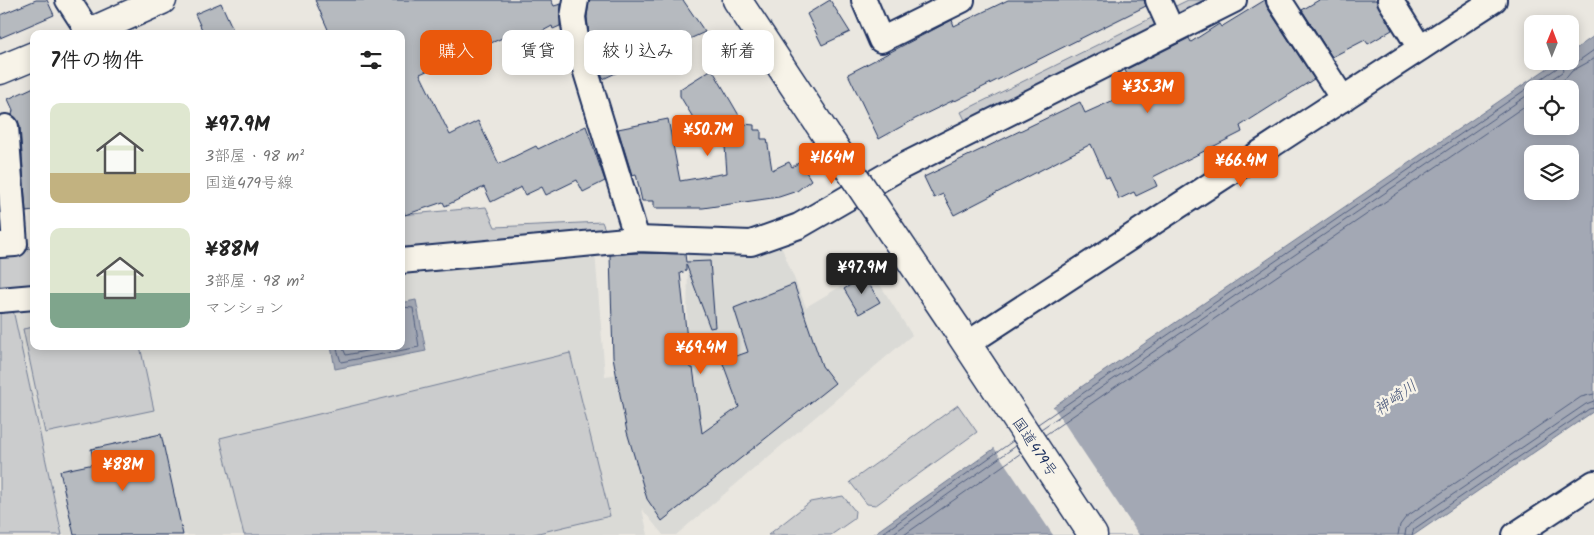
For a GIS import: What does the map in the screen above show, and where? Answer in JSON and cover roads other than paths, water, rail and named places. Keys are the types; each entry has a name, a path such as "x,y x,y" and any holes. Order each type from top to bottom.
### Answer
{"main road":[{"path":"96,30 162,0"},
{"name":"国道479号","path":"737,0 1093,535"},
{"path":"0,70 30,58"}],"street":[{"path":"68,0 87,30"},
{"path":"576,0 574,17 576,39 637,239"},
{"path":"864,0 881,40 962,0"},
{"path":"1158,0 1172,31"},
{"path":"405,261 637,239 752,244 799,226 901,167 1234,0"},
{"path":"1279,0 1343,99"},
{"path":"1390,0 1420,48"},
{"path":"967,344 1494,0"},
{"path":"0,245 15,244 6,127"},
{"path":"0,300 30,297"},
{"path":"1515,535 1539,528 1594,483"}],"water":[{"name":"神崎川","path":"1594,36 1594,411 1414,535 872,535 1084,385 1524,84 1524,135 1579,135 1579,80 1530,80 1545,70 1579,70 1579,47"},
{"path":"416,300 426,351 335,369 332,350 405,350 405,302"}]}
